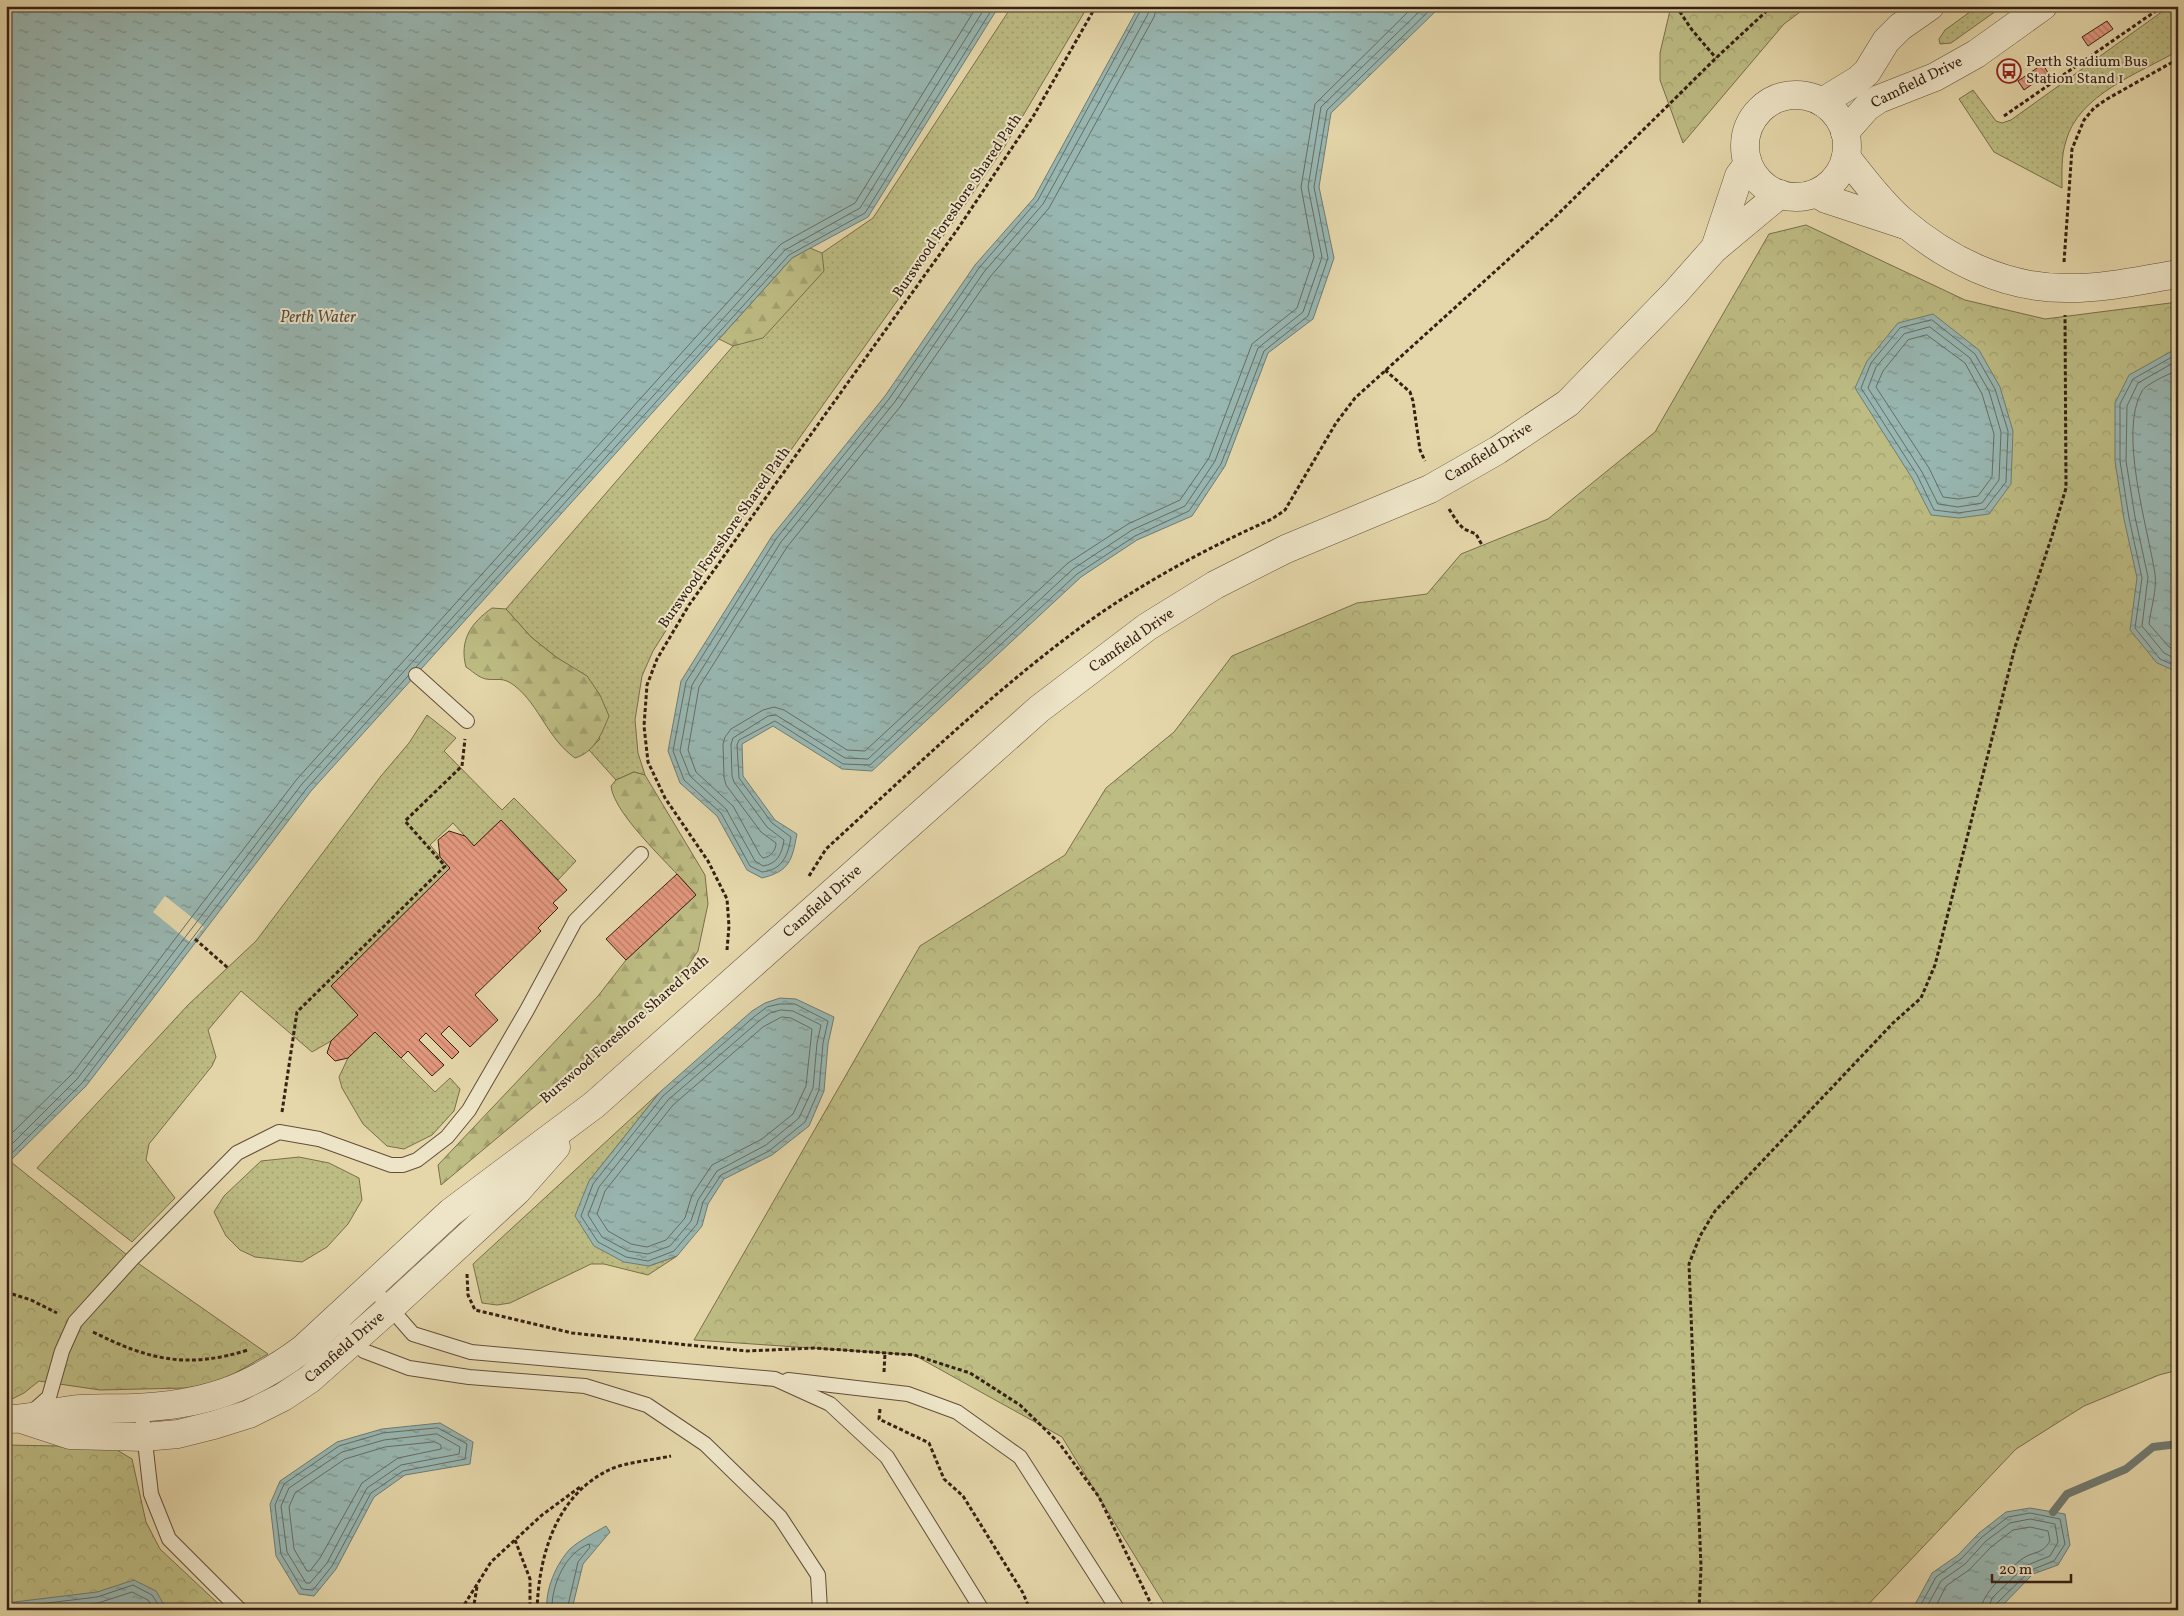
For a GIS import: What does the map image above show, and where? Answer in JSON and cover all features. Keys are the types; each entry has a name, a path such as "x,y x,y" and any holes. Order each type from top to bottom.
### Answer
{"street":[{"name":"Camfield Drive","path":"1822,102 1862,76 1886,41 1900,27 1930,6"},
{"name":"Camfield Drive","path":"1846,145 1867,108 1879,99 1936,77 1976,54 2043,6"},
{"path":"1846,145 1840,172 1830,184 1816,192 1792,196 1780,194 1767,187 1756,177 1748,164 1745,148 1746,133 1753,118 1763,106 1776,98 1791,94 1807,96 1822,102 1840,120 1846,145 1899,219 1937,248 1973,268 2011,280 2066,288 2091,288 2178,274"},
{"path":"1714,249 1739,176 1748,164"},
{"path":"1816,192 1826,199 1909,227"},
{"path":"1714,249 1780,194"},
{"name":"Camfield Drive","path":"14,1420 70,1410 189,1403 218,1396 250,1383 280,1366 304,1349 451,1212 594,1105 1039,709 1147,628 1215,585 1286,549 1430,489 1498,450 1568,403 1676,293 1714,249"},
{"name":"Camfield Drive","path":"14,1420 70,1435 144,1437 178,1434 249,1414 283,1397 310,1379 355,1341 516,1192 594,1105"}],"lane":[{"path":"416,675 467,721"},
{"path":"14,1420 48,1397 62,1351 75,1322 132,1259 237,1153 279,1132 319,1139 391,1165 403,1165 417,1160 447,1137 469,1110 527,1010 575,921 641,854"},
{"path":"371,1286 389,1309 413,1334 471,1352 775,1379 908,1394 957,1412 1020,1457 1118,1610"},
{"path":"335,1319 364,1351 409,1368 469,1377 585,1386 647,1405 705,1444 780,1516 818,1575 820,1610"},
{"path":"775,1379 830,1404 887,1458 982,1610"},
{"path":"141,1407 151,1494 170,1539 240,1610"}],"path":[{"name":"Burswood Foreshore Shared Path","path":"726,959 729,926 727,899 708,861 665,798 648,762 644,726 647,685 657,660 689,605 957,230 1034,115 1096,6"},
{"path":"1676,6 1692,30 1716,58"},
{"path":"805,883 826,849 1021,673 1082,626 1128,595 1164,573 1272,518 1284,510 1292,500 1336,423 1355,398 1546,226 1716,58 1772,6"},
{"path":"2004,116 2163,6"},
{"path":"1699,1610 1701,1567 1688,1264 1700,1236 1716,1211 1894,1023 1921,998 1935,965 2015,647 2066,488 2066,288 2064,259 2072,149 2076,135 2094,108 2107,98 2178,60"},
{"path":"282,1115 297,1012 445,866 405,821 462,766 467,721"},
{"path":"195,939 228,968"},
{"path":"6,1292 31,1300 121,1346 161,1358 207,1360 250,1350"},
{"path":"883,1376 885,1353"},
{"path":"879,1419 929,1443 944,1479 963,1496 1023,1593 1030,1610"},
{"path":"461,1610 491,1562 542,1515 587,1483 613,1468 671,1456"},
{"path":"537,1610 547,1544 567,1502 587,1483"},
{"path":"515,1540 530,1579 530,1610"},
{"path":"473,1610 477,1584"}],"green space":[{"path":"1012,6 1088,6 1005,146 954,221 694,586 653,651 642,676 635,720 638,753 645,775 634,772 616,780 589,750 600,739 556,657 531,637 506,609 733,346 822,253 873,218"},
{"path":"1671,6 1808,6 1784,24 1683,143 1660,80 1660,53"},
{"path":"1978,6 2003,6 1951,43 1940,44 1939,39 1945,30"},
{"path":"2170,6 2178,6 2178,51 2112,87 2096,98 2083,111 2073,125 2064,147 2062,188 1994,152 1959,99 1973,90 1996,121 2002,123 2011,120"},
{"path":"1806,225 1965,300 2045,319 2178,302 2178,1370 2159,1375 2084,1406 2016,1449 1863,1610 1168,1610 1062,1437 914,1355 694,1340 920,946 1065,855 1106,788 1174,732 1232,656 1357,603 1427,594 1461,554 1548,519 1655,432 1769,234"},
{"path":"810,248 822,253 824,271 763,338 733,346 719,339 792,258"},
{"path":"492,608 506,609 531,637 556,657 587,676 600,695 609,716 604,729 593,747 582,755 575,758 565,750 524,694 515,686 503,680 483,678 466,667 464,648 468,633 478,620"},
{"path":"427,715 456,738 444,751 502,810 514,798 576,861 558,880 501,820 474,846 453,823 430,845 450,868 331,986 358,1015 331,1041 312,1052 241,991 208,1030 216,1057 212,1066 149,1144 146,1160 175,1198 132,1242 37,1168 188,1005 256,941 381,776 409,743"},
{"path":"634,772 645,775 705,875 708,904 698,951 669,994 441,1185 438,1165 598,996 626,960 696,895 634,827 615,798 611,786 616,780"},
{"path":"375,1032 435,1092 450,1078 460,1089 454,1111 432,1135 404,1149 387,1146 363,1124 342,1088 339,1077 348,1058"},
{"path":"660,1092 589,1181 649,1266 677,1256 648,1275 604,1264 591,1264 510,1303 497,1305 482,1303 473,1264"},
{"path":"299,1157 329,1163 359,1178 362,1200 348,1224 327,1247 302,1262 255,1257 240,1250 226,1236 214,1212 224,1196 261,1161"},
{"path":"11,1162 132,1259 268,1354 218,1383 185,1388 100,1390 39,1381 24,1393 6,1402 6,1165"},
{"path":"6,1445 112,1447 132,1459 146,1522 160,1549 225,1610 6,1610"}],"water":[{"name":"Perth Water","path":"6,6 999,6 868,217 792,258 311,791 86,1086 6,1165"},
{"path":"1139,6 1441,6 1331,113 1319,187 1334,258 1313,319 1268,353 1225,466 1192,516 1137,540 1081,577 872,771 842,769 773,726 742,744 743,776 775,820 797,834 788,863 779,872 762,878 747,870 717,816 680,783 668,751 681,681 772,536 885,396 975,265 1034,198"},
{"path":"1933,314 1979,350 2000,387 2013,431 2011,484 1989,514 1959,518 1931,515 1912,478 1855,388 1867,361 1898,323"},
{"path":"2172,351 2178,352 2178,672 2157,663 2130,630 2137,578 2124,519 2115,461 2115,403 2129,375"},
{"path":"780,998 796,999 834,1017 828,1044 824,1091 809,1126 772,1155 724,1179 708,1204 702,1226 677,1256 649,1266 624,1262 594,1246 575,1216 589,1181 660,1092 752,1011 765,1003"},
{"path":"440,1423 473,1442 470,1464 405,1475 374,1497 336,1569 314,1596 299,1594 276,1556 270,1504 280,1481 337,1442 382,1429"},
{"path":"2030,1508 2065,1514 2070,1545 2058,1565 2033,1574 1998,1610 1912,1610 1932,1573 1958,1555 1979,1533 2006,1512"},
{"path":"606,1526 610,1532 583,1564 572,1609 547,1610 552,1578 560,1562 570,1549"},
{"path":"134,1580 156,1591 167,1610 6,1610 6,1603 97,1592"}],"pier":[{"path":"165,896 204,927 191,943 153,912"}],"building":[{"path":"2107,21 2113,29 2088,46 2082,37"},
{"path":"2043,64 2048,73 2024,90 2018,81"},
{"path":"501,820 567,890 553,903 558,908 538,928 541,931 475,995 498,1020 470,1047 449,1026 441,1034 459,1052 452,1059 426,1033 419,1040 444,1065 432,1076 408,1051 401,1058 375,1032 348,1058 335,1061 327,1053 331,1041 358,1015 331,986 450,868 440,857 438,840 449,831 465,836 474,846"},
{"path":"677,874 696,895 626,960 606,939"}],"waterway":[{"path":"2053,1512 2067,1494 2126,1469 2153,1447 2178,1444"}],"place":[{"name":"Perth Stadium Bus Station Stand 1","path":"2009,71"}]}
